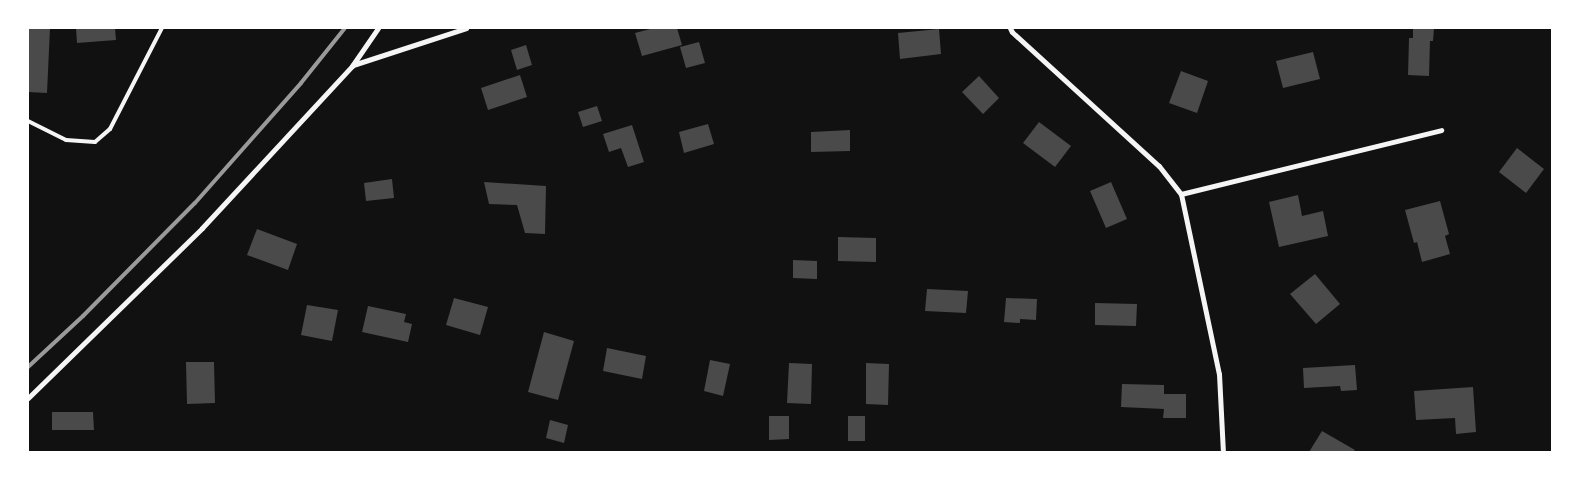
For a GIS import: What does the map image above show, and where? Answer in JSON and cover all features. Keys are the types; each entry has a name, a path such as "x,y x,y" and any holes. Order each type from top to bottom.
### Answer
{"street":[{"path":"28,398 202,228 352,66 378,28"},
{"path":"352,66 466,28"},
{"path":"1010,28 1159,166 1181,194 1219,374 1223,452"},
{"path":"1181,194 1441,130"}],"lane":[{"path":"28,121 66,140 95,142 110,129 162,28"}],"building":[{"path":"28,28 50,28 47,93 28,92"},
{"path":"76,28 115,28 116,40 77,43"},
{"path":"654,28 677,28 682,45 642,56 635,33"},
{"path":"1413,28 1434,28 1433,41 1430,41 1429,76 1408,75 1409,38 1413,38"},
{"path":"939,29 941,54 900,59 898,33"},
{"path":"699,42 705,63 686,68 680,47"},
{"path":"526,45 532,65 517,70 511,50"},
{"path":"1313,52 1320,79 1283,88 1276,61"},
{"path":"1181,71 1208,81 1197,113 1169,103"},
{"path":"520,75 527,97 488,110 481,88"},
{"path":"979,76 999,98 983,114 962,92"},
{"path":"597,106 602,121 583,127 578,112"},
{"path":"1039,122 1071,146 1055,167 1023,143"},
{"path":"708,124 714,144 684,153 679,132"},
{"path":"632,125 644,162 628,167 621,148 609,152 603,134"},
{"path":"850,130 850,151 811,152 811,132"},
{"path":"1517,148 1544,169 1526,193 1499,172"},
{"path":"392,179 394,198 366,201 364,183"},
{"path":"484,182 546,186 545,234 525,233 517,205 489,204"},
{"path":"1111,182 1127,219 1106,228 1090,191"},
{"path":"1298,195 1302,216 1323,211 1328,236 1279,247 1269,202"},
{"path":"1440,201 1449,234 1445,236 1450,254 1422,262 1417,242 1414,243 1405,210"},
{"path":"257,229 297,244 288,270 247,255"},
{"path":"838,237 876,238 876,262 838,261"},
{"path":"793,260 817,261 817,279 793,278"},
{"path":"1315,274 1340,304 1316,324 1290,294"},
{"path":"927,289 968,291 966,313 925,311"},
{"path":"454,298 488,307 480,335 446,325"},
{"path":"1006,298 1037,299 1036,320 1020,319 1020,323 1004,322"},
{"path":"1095,303 1137,304 1136,326 1095,325"},
{"path":"307,305 338,310 332,341 301,335"},
{"path":"368,306 406,314 404,322 412,324 408,342 362,332"},
{"path":"544,332 574,341 558,400 528,392"},
{"path":"607,348 646,356 642,379 603,371"},
{"path":"710,360 730,364 723,396 704,391"},
{"path":"186,362 214,362 215,403 187,404"},
{"path":"789,363 812,364 811,404 787,403"},
{"path":"866,363 889,364 888,405 866,404"},
{"path":"1355,365 1357,390 1341,391 1340,386 1304,388 1303,368"},
{"path":"1122,384 1164,385 1164,394 1186,394 1186,418 1163,418 1164,409 1121,407"},
{"path":"1473,387 1476,432 1456,434 1455,418 1416,420 1414,391"},
{"path":"52,412 93,412 94,430 52,430"},
{"path":"769,416 789,416 789,439 769,440"},
{"path":"848,416 865,416 865,441 848,441"},
{"path":"550,420 568,425 564,443 546,438"},
{"path":"1322,431 1355,450 1353,452 1309,452"}],"railway":[{"path":"28,367 83,316 195,203 301,83 345,28"}]}
